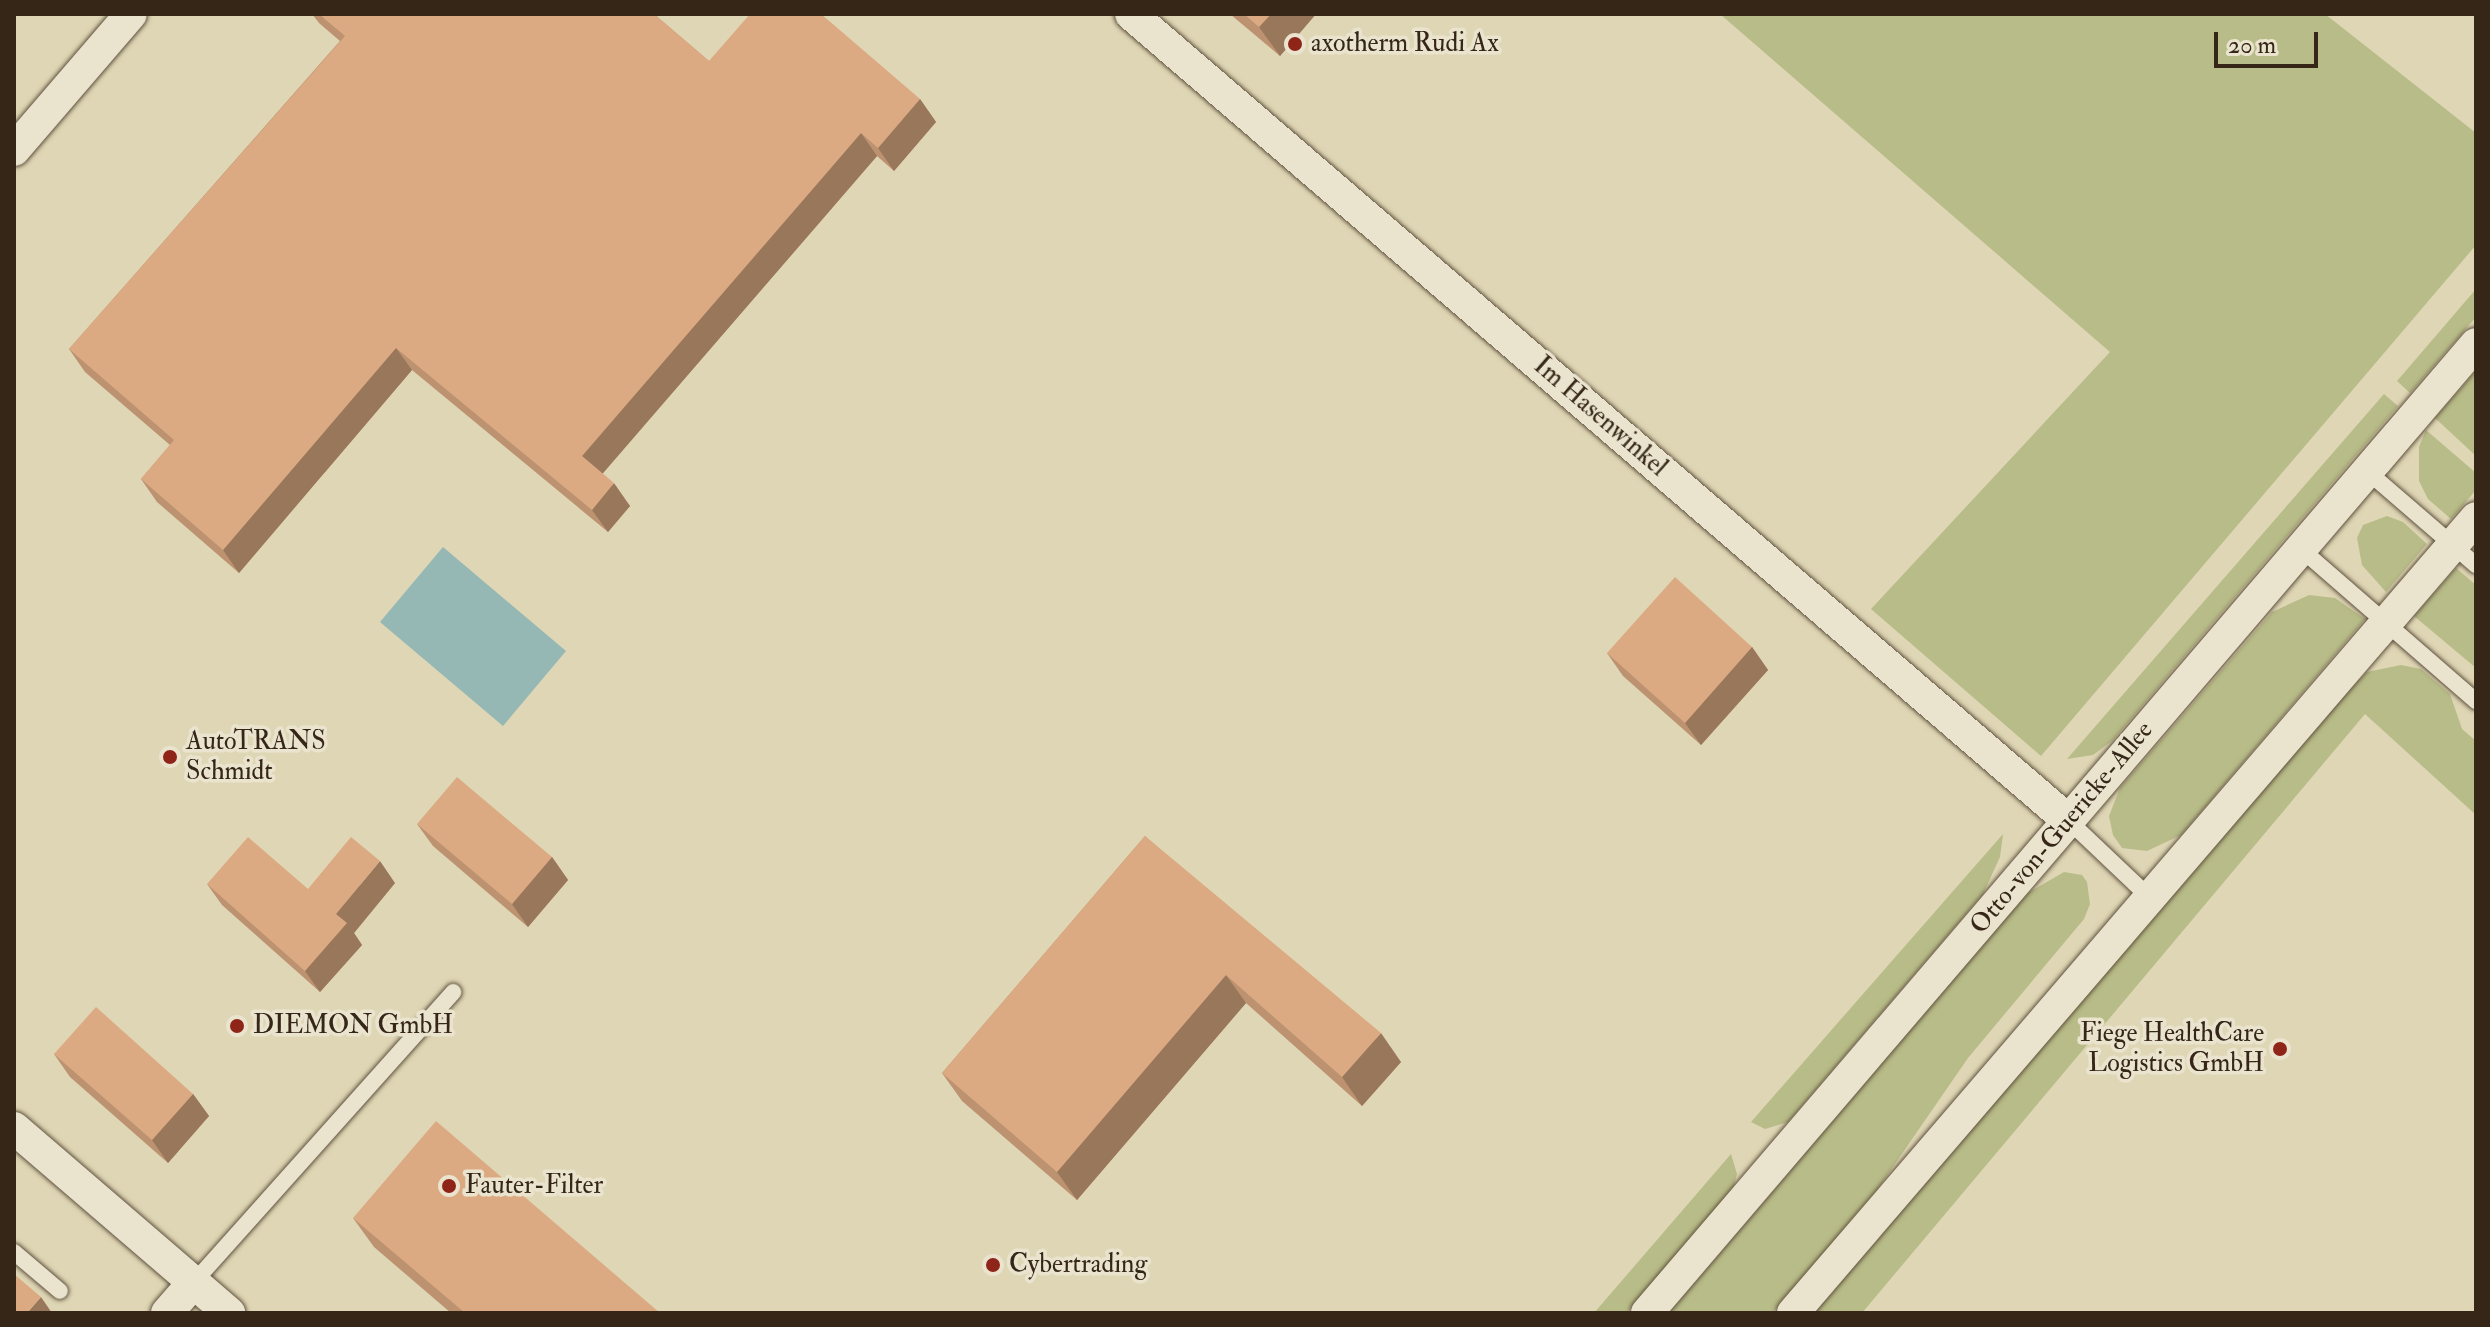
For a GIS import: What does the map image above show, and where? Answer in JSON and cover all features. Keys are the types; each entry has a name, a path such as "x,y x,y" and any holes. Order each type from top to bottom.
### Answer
{"street":[{"path":"14,150 131,14"},
{"name":"Im Hasenwinkel","path":"1131,14 2069,821"},
{"name":"Otto-von-Guericke-Allee","path":"1647,1313 2476,344"},
{"path":"1793,1313 2387,623 2465,555 2476,518"},
{"path":"14,1128 229,1313"},
{"path":"167,1313 194,1282"}],"lane":[{"path":"2367,471 2465,555"},
{"path":"2301,549 2476,701"},
{"path":"2069,821 2150,898"},
{"path":"194,1282 453,992"},
{"path":"14,1252 60,1291"}],"green space":[{"path":"1720,14 2325,14 2476,133 2476,245 2041,756 1871,609 2110,352"},
{"path":"2476,289 2476,317 2410,393 2397,381"},
{"path":"2476,371 2476,456 2435,418"},
{"path":"2384,394 2398,406 2112,741 2093,755 2067,759"},
{"path":"2426,430 2476,473 2476,490 2451,519 2428,499 2419,481 2419,447"},
{"path":"2387,516 2403,522 2427,544 2386,592 2362,565 2357,538 2363,525"},
{"path":"2456,568 2476,585 2476,668 2414,616"},
{"path":"2309,595 2335,598 2365,619 2181,835 2147,851 2122,848 2113,835 2109,816 2120,788 2272,612"},
{"path":"2401,665 2421,669 2450,694 2462,729 2476,741 2476,815 2365,714 1862,1313 1812,1313 2350,689 2367,672"},
{"path":"2003,834 2000,857 1983,894 1788,1122 1765,1129 1751,1122"},
{"path":"2064,872 2082,875 2087,882 2090,904 2084,919 1968,1058 1877,1190 1772,1313 1669,1313 2026,894"},
{"path":"1731,1154 1737,1174 1733,1189 1626,1313 1594,1313"}],"water":[{"path":"443,547 566,651 503,726 380,622"}],"building":[{"path":"319,14 654,14 709,61 750,14 821,14 920,99 878,148 861,133 582,456 614,483 592,510 396,348 223,550 141,479 174,440 69,349 345,36"},
{"path":"1244,14 1271,14 1259,27"},
{"path":"1675,577 1752,647 1685,723 1607,653"},
{"path":"457,777 552,857 512,904 417,824"},
{"path":"1145,836 1381,1033 1342,1077 1226,975 1057,1172 942,1073"},
{"path":"248,837 308,889 351,837 380,861 336,914 347,923 305,971 207,884"},
{"path":"96,1007 193,1094 152,1140 54,1054"},
{"path":"436,1121 660,1313 465,1313 353,1218"},
{"path":"14,1274 41,1297 27,1313 14,1313"}],"place":[{"name":"axotherm Rudi Ax","path":"1295,44"},
{"name":"AutoTRANS Schmidt","path":"170,757"},
{"name":"DIEMON GmbH","path":"237,1026"},
{"name":"Fiege HealthCare Logistics GmbH","path":"2280,1049"},
{"name":"Fauter-Filter","path":"449,1186"},
{"name":"Cybertrading","path":"993,1265"}]}
